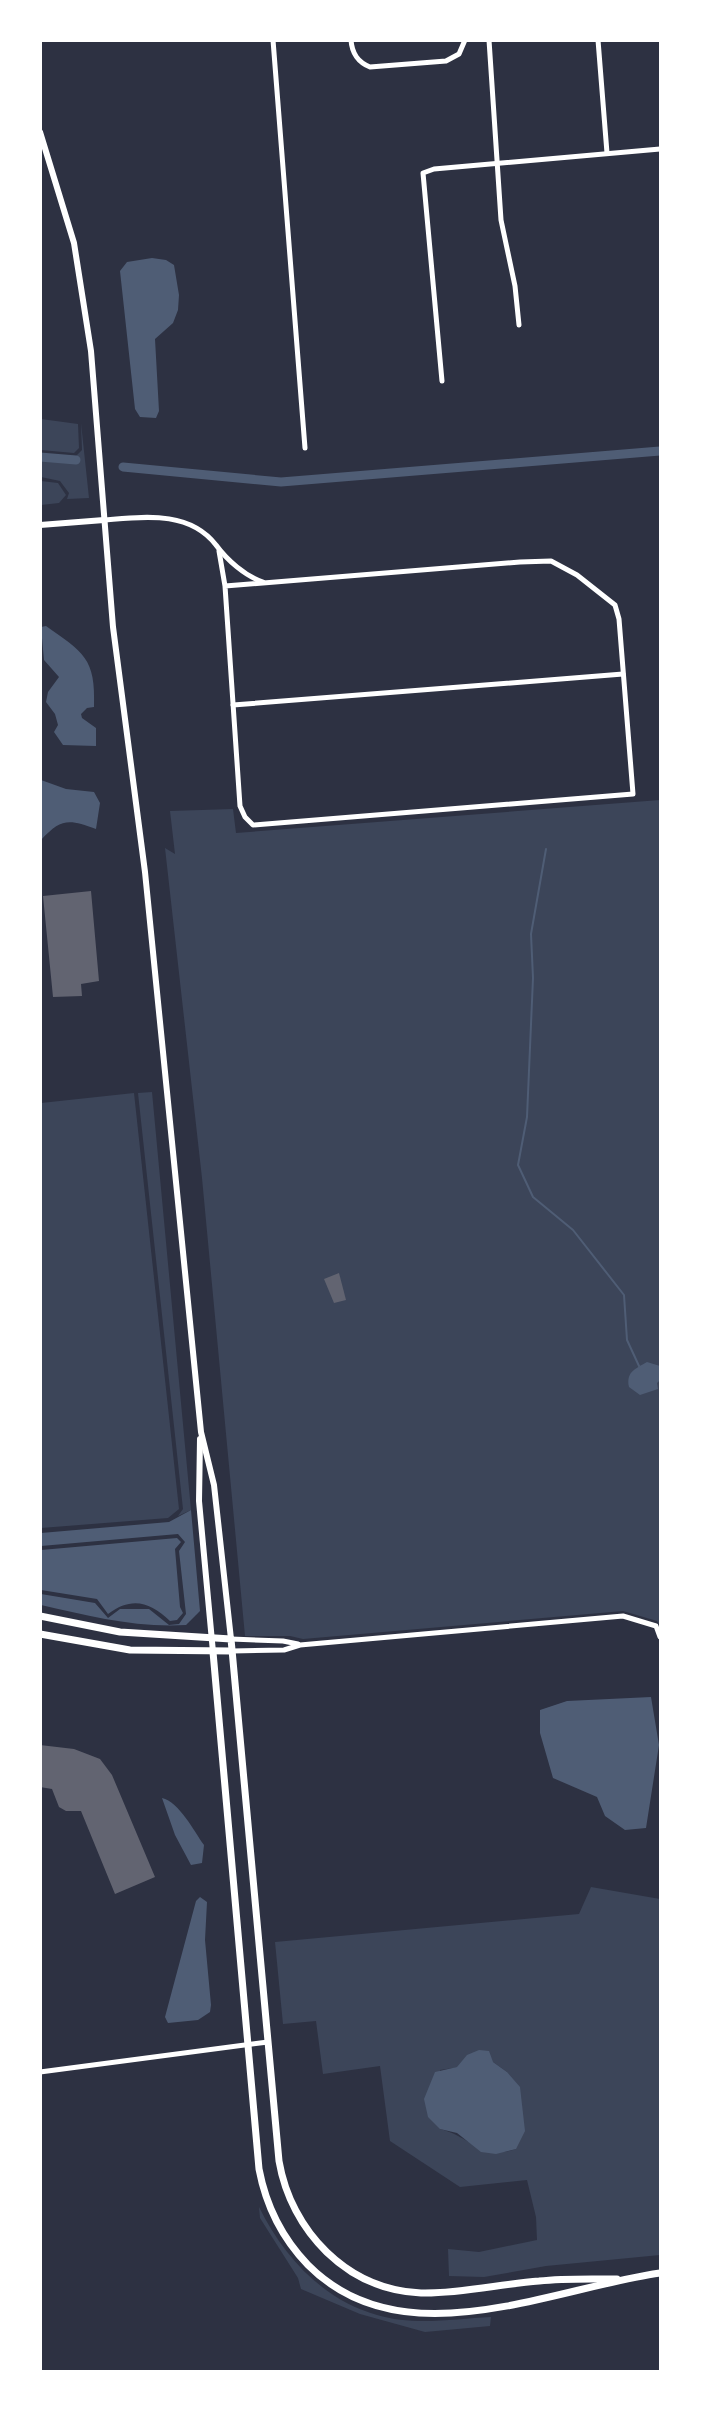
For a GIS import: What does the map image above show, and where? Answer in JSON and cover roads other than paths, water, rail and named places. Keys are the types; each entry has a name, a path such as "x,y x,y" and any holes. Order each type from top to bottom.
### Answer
{"main road":[{"path":"40,1616 127,1632 231,1639 278,2151 283,2183 299,2219 319,2245 346,2267 383,2286 403,2291 432,2293 541,2280 617,2279 660,2273"},
{"path":"40,1634 122,1649 232,1651"},
{"path":"213,1652 259,2169 268,2205 295,2251 336,2288 377,2306 429,2314 544,2299 617,2279"}],"street":[{"path":"273,40 305,448"},
{"path":"351,40 354,55 370,67 446,61 459,54 465,40"},
{"path":"489,40 501,220 515,286 519,325"},
{"path":"598,40 607,153"},
{"path":"40,132 61,192 80,272 91,351 113,627 144,864 201,1432 199,1501 213,1652"},
{"path":"442,381 423,173 434,169 660,149"},
{"path":"40,525 156,516 177,520 200,530 219,551 254,579 266,583"},
{"path":"219,551 225,586 240,806 244,817 254,825 633,794 619,619 615,605 577,574 551,561 225,586"},
{"path":"233,705 623,674"},
{"path":"201,1432 214,1485 231,1639 283,1641 300,1645"},
{"path":"232,1651 284,1650 300,1645 623,1616 656,1626 660,1637"},
{"path":"40,2072 268,2042"}],"waterway":[{"path":"123,467 281,482 660,451"},
{"path":"40,457 76,460"},
{"path":"546,849 531,934 533,978 527,1117 518,1165 533,1197 573,1230 624,1295 627,1340 639,1366"}]}
